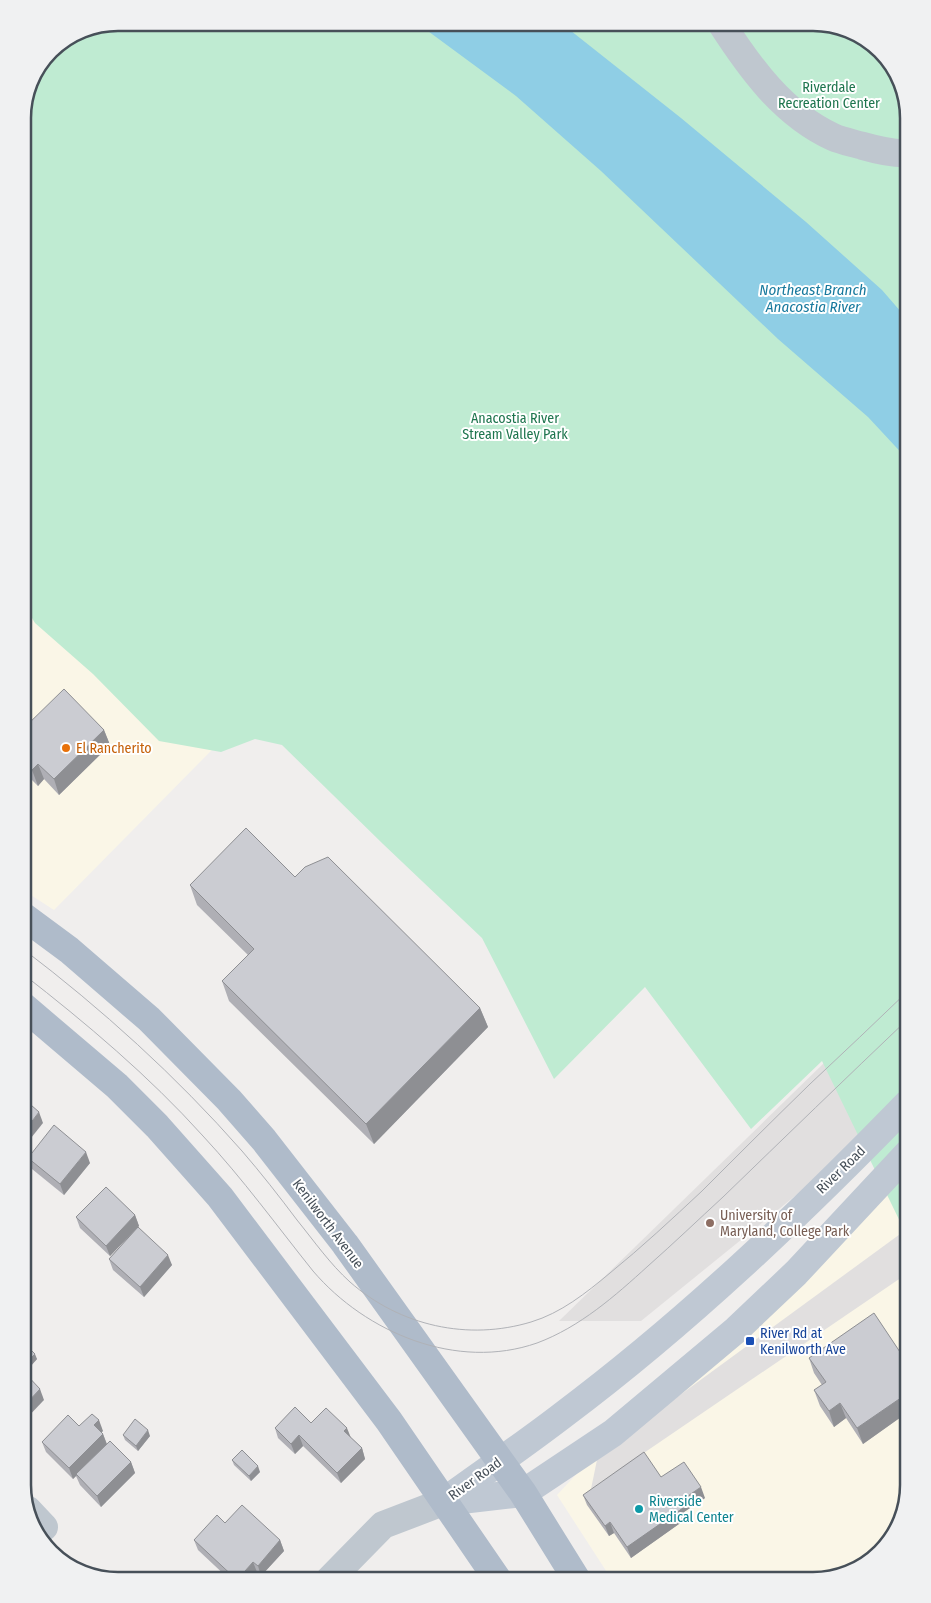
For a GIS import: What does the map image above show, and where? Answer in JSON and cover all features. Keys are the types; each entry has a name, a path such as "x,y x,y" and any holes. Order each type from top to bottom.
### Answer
{"main road":[{"name":"Kenilworth Avenue","path":"31,922 69,950 149,1019 229,1100 264,1140 345,1244 523,1493 572,1572"},
{"path":"31,1013 123,1093 157,1126 215,1191 389,1421 492,1572"}],"street":[{"path":"727,31 743,57 782,101 802,119 834,137 860,145 900,153"},
{"name":"River Road","path":"444,1502 563,1416 690,1312 755,1254 864,1149 900,1111"},
{"name":"River Road","path":"444,1502 523,1493 613,1434 736,1330 796,1273 900,1162"},
{"path":"337,1572 383,1525 444,1502"}],"shaded area":[{"path":"31,311 347,613 54,910 31,895"},
{"name":"University of Maryland, College Park","path":"825,1062 864,1140 641,1321 559,1321"},
{"path":"900,1162 900,1485 897,1507 893,1518 878,1542 870,1550 851,1563 841,1567 813,1572 607,1572 557,1495 613,1435"},
{"name":"University of Maryland, College Park","path":"900,1234 900,1278 591,1489 598,1455"}],"green space":[{"name":"Anacostia River Stream Valley Park","path":"118,31 819,31 841,36 861,46 878,61 891,80 898,101 900,118 900,1222 822,1061 751,1129 645,987 554,1079 482,938 282,745 255,739 221,752 159,741 93,674 35,623 31,616 31,112 40,80 49,65 70,46 85,38 101,33"}],"water":[{"name":"Northeast Branch Anacostia River","path":"428,31 571,31 681,118 806,222 882,290 900,311 900,451 868,417 778,339 601,171 516,96"}],"building":[{"name":"El Rancherito","path":"64,689 104,730 54,779 38,764 31,769 31,721"},
{"path":"246,828 295,877 305,867 328,857 480,1008 366,1124 222,981 254,949 190,885"},
{"path":"31,1105 39,1112 31,1122"},
{"path":"54,1125 86,1152 60,1184 31,1160 31,1154"},
{"path":"106,1187 135,1215 106,1246 76,1217"},
{"path":"138,1227 168,1255 140,1287 109,1259"},
{"path":"874,1313 900,1352 900,1398 857,1428 840,1403 829,1411 814,1390 826,1382 809,1358"},
{"path":"31,1350 35,1354 31,1358"},
{"path":"31,1379 40,1389 31,1399"},
{"path":"295,1407 311,1423 326,1408 347,1428 344,1431 362,1448 337,1473 299,1435 291,1444 275,1428"},
{"path":"92,1414 99,1420 94,1425 103,1434 69,1468 42,1442 68,1415 79,1426"},
{"path":"135,1419 148,1430 136,1446 123,1435"},
{"path":"110,1441 131,1462 97,1496 76,1474"},
{"path":"242,1450 258,1466 249,1476 232,1460"},
{"name":"Riverside Medical Center","path":"644,1452 661,1477 684,1462 701,1487 679,1502 683,1508 627,1547 610,1522 605,1526 583,1495"},
{"path":"242,1505 280,1540 258,1566 253,1562 244,1572 228,1572 194,1540 217,1515 225,1523"}],"tram line":[{"path":"31,955 110,1020 191,1096 242,1151 322,1252 350,1282 370,1297 413,1319 436,1326 459,1329 507,1328 531,1322 563,1308 582,1295 634,1253 702,1191 900,999"},
{"path":"31,980 116,1051 161,1092 218,1152 313,1271 335,1293 359,1312 386,1328 415,1341 445,1349 476,1352 507,1350 537,1343 568,1328 596,1310 636,1277 723,1197 900,1027"}],"place":[{"name":"El Rancherito","path":"66,748"},
{"name":"University of Maryland, College Park","path":"710,1223"},
{"name":"River Rd at Kenilworth Ave","path":"750,1341"},
{"name":"Riverside Medical Center","path":"639,1509"}],"park label":[{"name":"Riverdale Recreation Center","path":"829,95"}]}
